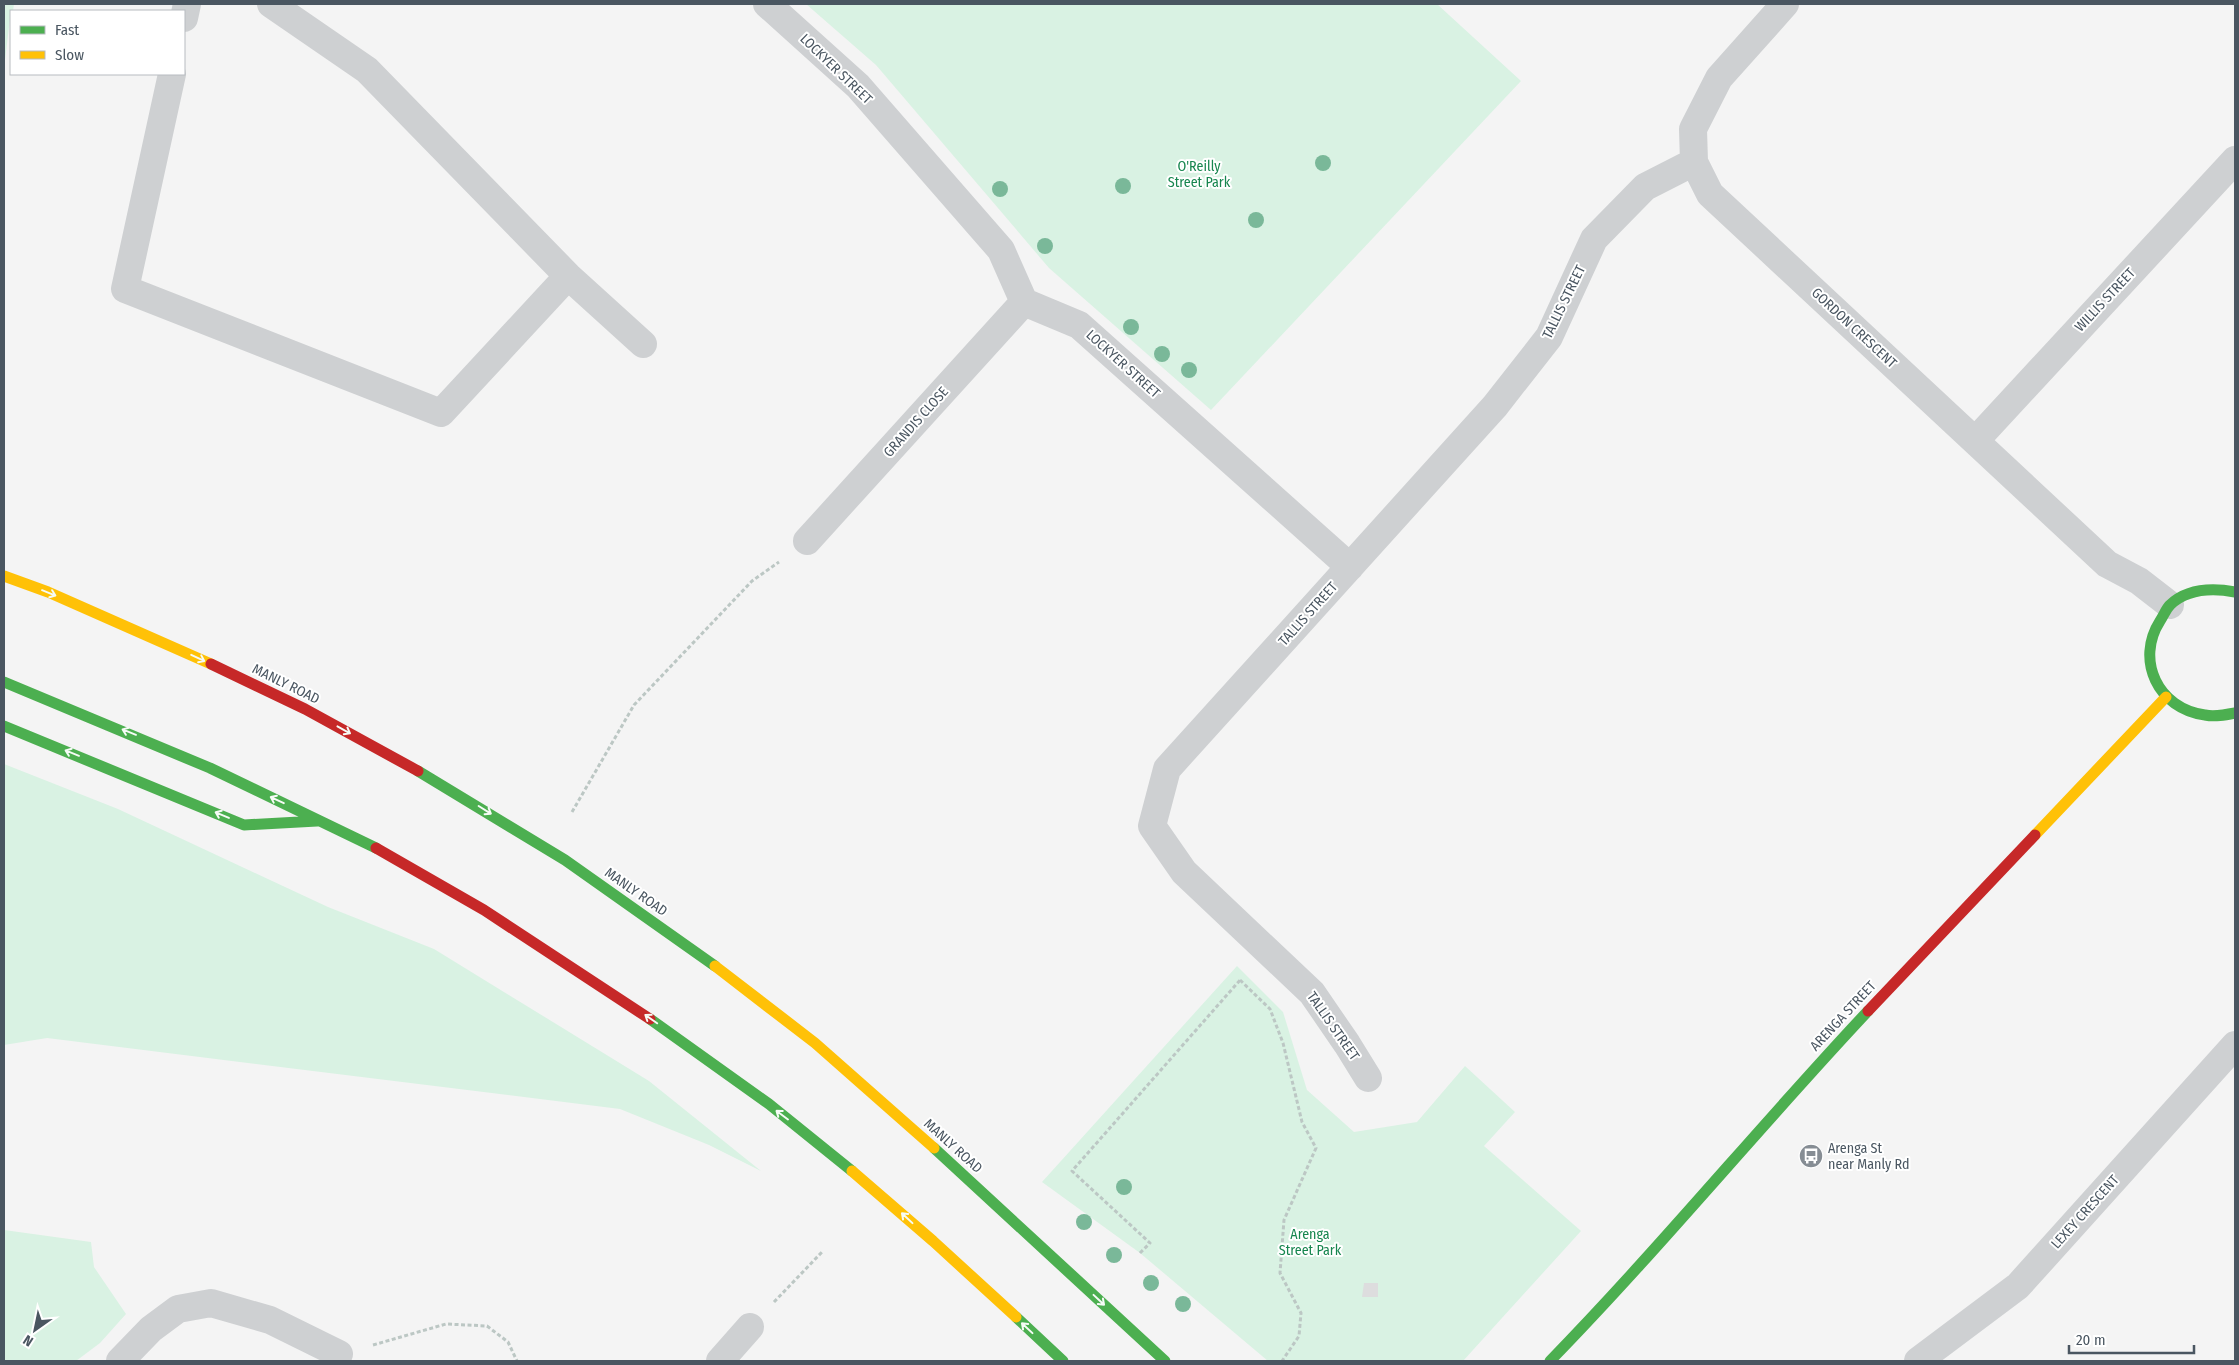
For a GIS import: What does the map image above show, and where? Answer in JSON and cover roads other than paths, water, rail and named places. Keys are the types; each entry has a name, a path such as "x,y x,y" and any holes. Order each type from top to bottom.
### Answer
{"main road":[{"name":"MANLY ROAD","path":"4,576 48,592 153,637 305,709 446,786 565,860 693,949 815,1043 935,1149 1165,1361"},
{"path":"2235,592 2218,588 2190,592 2170,605 2153,631 2149,653 2154,678 2166,697 2179,707 2199,716 2222,718 2235,714"},
{"path":"4,682 156,743 321,821 410,866 489,913 613,992 710,1061 812,1138 890,1202 1063,1361"},
{"name":"ARENGA STREET","path":"1550,1361 1597,1313 1803,1080 2166,697"},
{"path":"4,726 244,825 321,821"}],"street":[{"path":"271,4 368,70 568,276 643,344"},
{"name":"LOCKYER STREET","path":"767,4 858,86 1001,250 1024,302 1079,325 1350,567"},
{"name":"GORDON CRESCENT","path":"1785,4 1719,78 1693,128 1694,162 1710,194 2107,564 2138,581 2170,605"},
{"path":"172,75 125,288 442,413 568,276"},
{"name":"WILLIS STREET","path":"1975,441 2235,160"},
{"name":"TALLIS STREET","path":"1368,1078 1312,993 1184,872 1152,826 1167,769 1495,406 1549,337 1594,239 1645,187 1694,162"},
{"name":"GRANDIS CLOSE","path":"808,541 1024,302"},
{"name":"LEXEY CRESCENT","path":"1918,1361 2018,1286 2232,1056"},
{"path":"120,1361 151,1329 178,1309 210,1303 270,1320 339,1354"},
{"path":"720,1361 750,1327"}],"place":[{"name":"Arenga St near Manly Rd","path":"1811,1156"}],"park label":[{"name":"O'Reilly Street Park","path":"1199,174"},
{"name":"Arenga Street Park","path":"1310,1242"}]}
